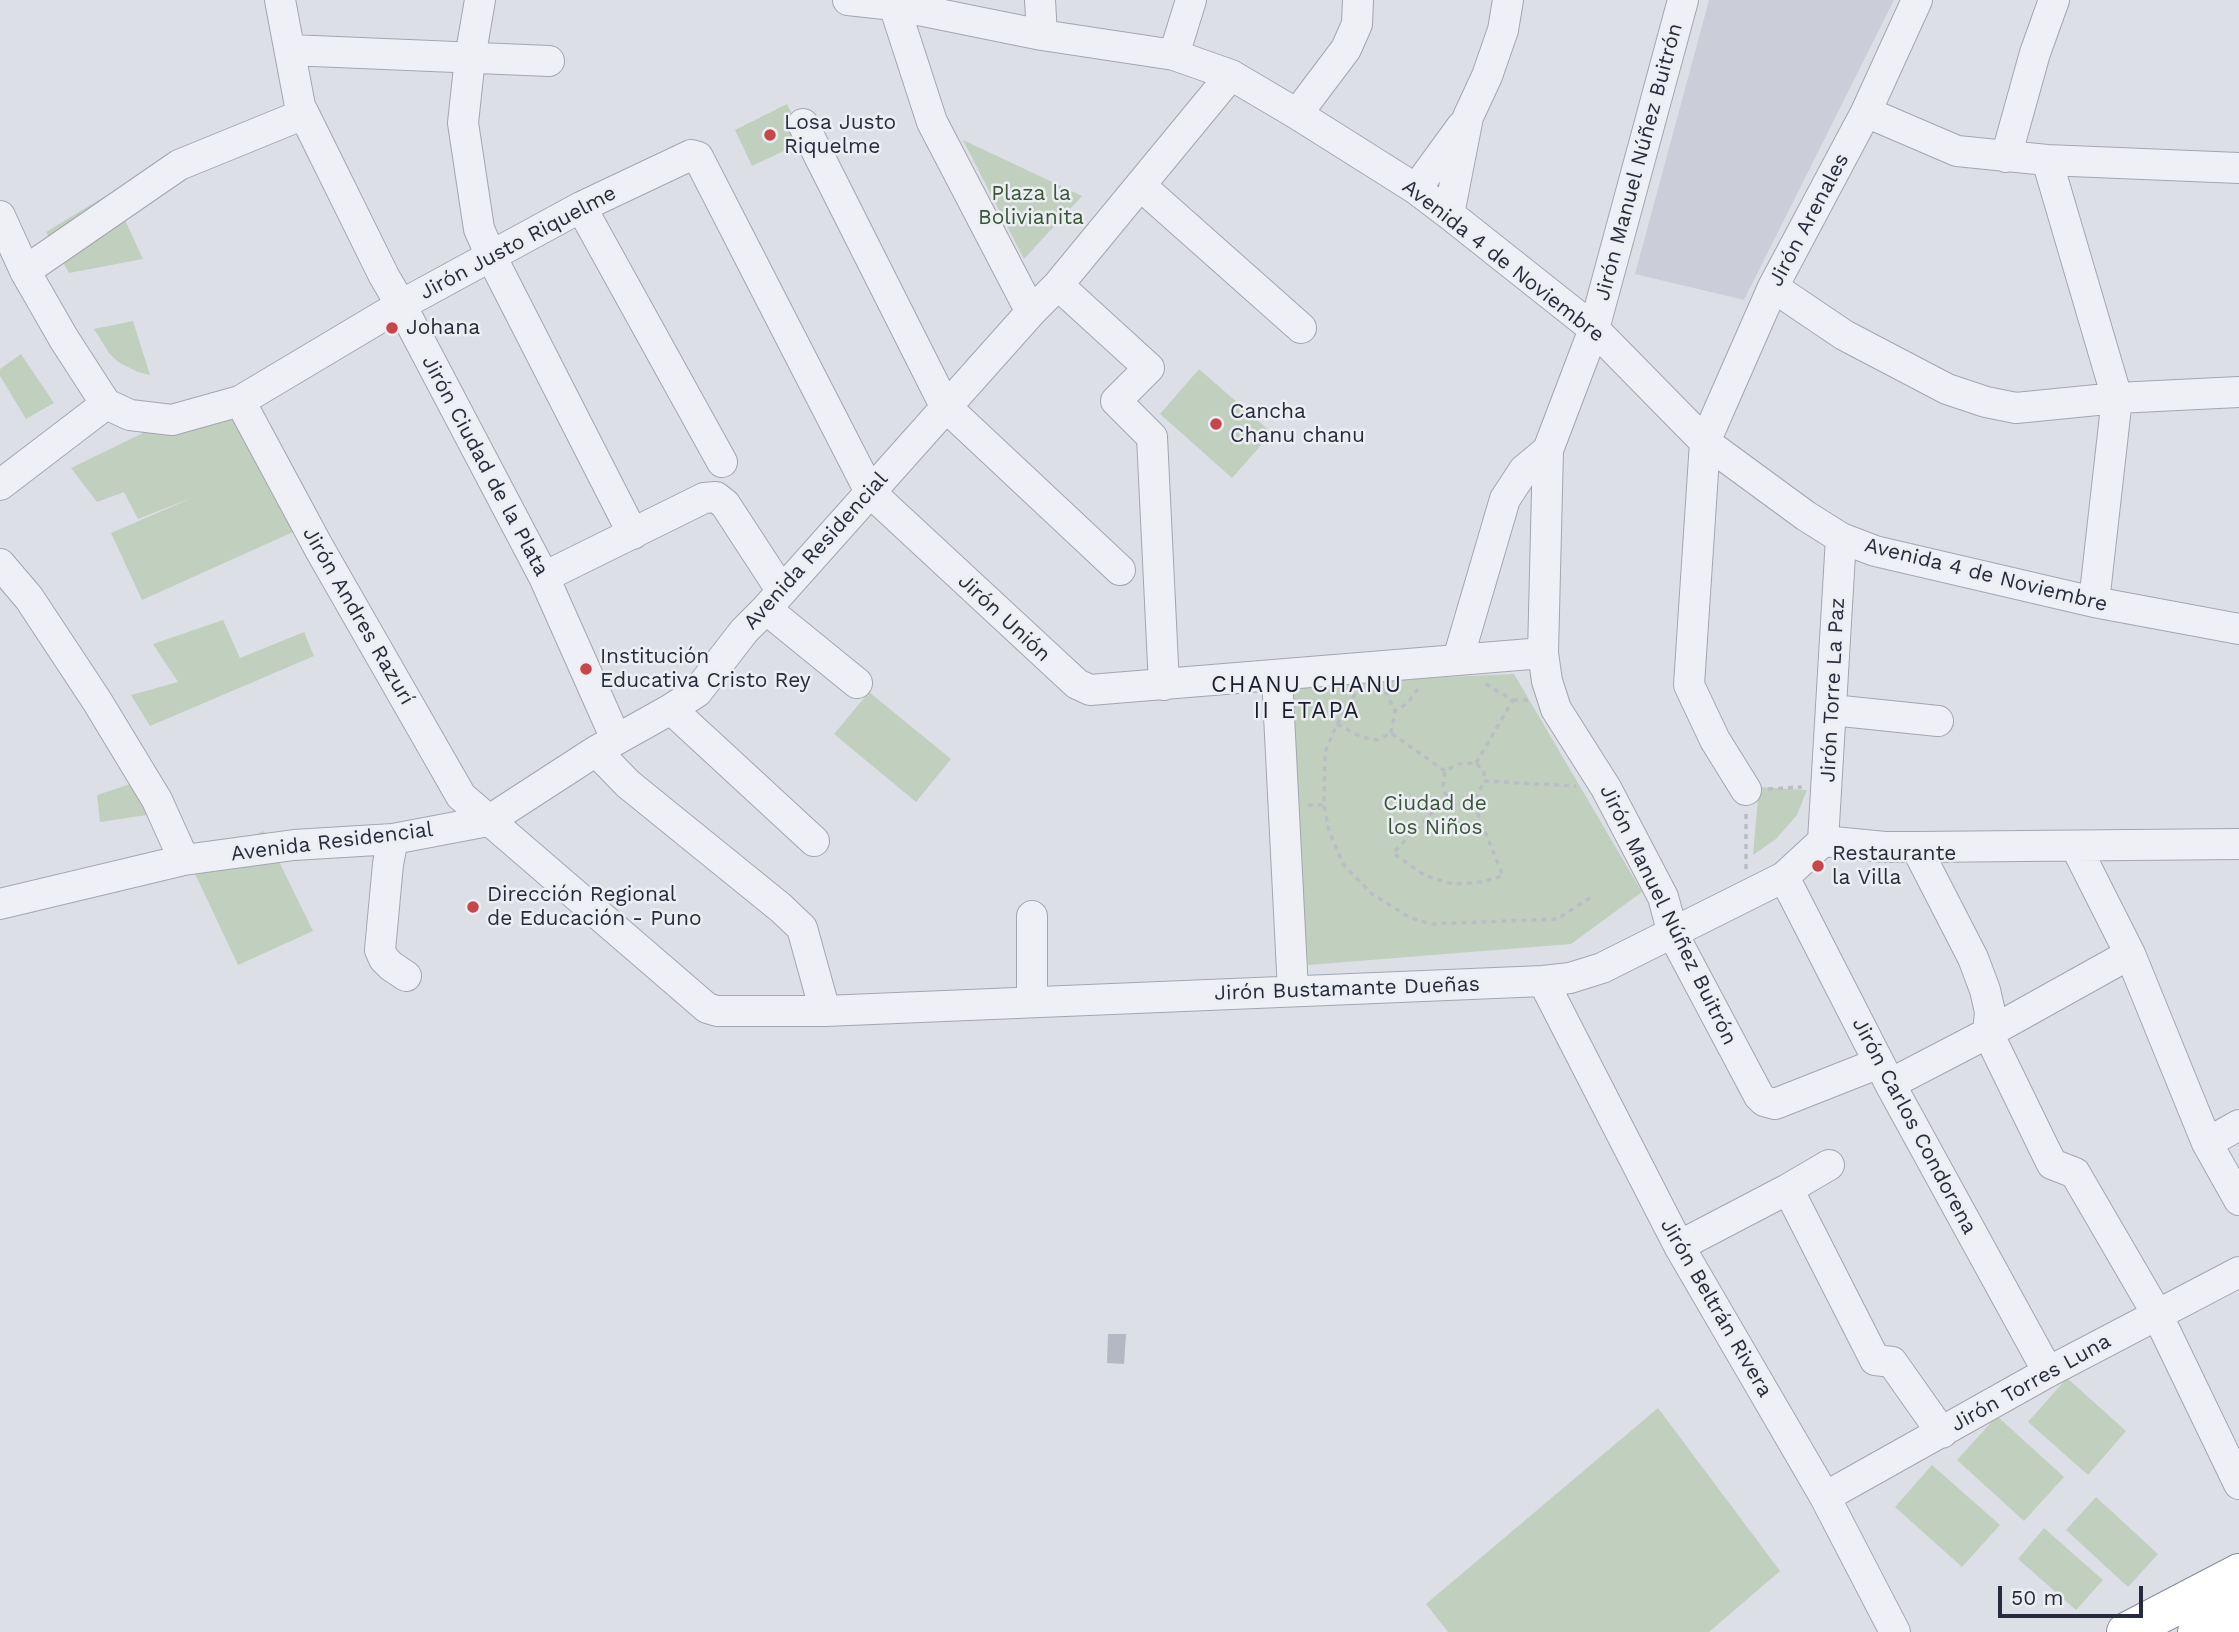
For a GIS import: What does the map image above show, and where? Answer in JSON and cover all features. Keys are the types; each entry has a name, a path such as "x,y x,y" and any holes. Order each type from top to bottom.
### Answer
{"highway":[{"path":"2126,1632 2239,1573"},
{"path":"2197,1632 2239,1611"}],"street":[{"name":"Jirón Ciudad de la Plata","path":"280,0 300,106 384,276 544,578 606,745"},
{"path":"480,0 463,122 479,229 634,534"},
{"name":"Avenida 4 de Noviembre","path":"848,0 894,3 1042,35 1174,55 1231,75 1416,189 1449,214 1594,329 1704,442 1841,538 1875,551 2094,602 2239,629"},
{"path":"1041,0 1042,35"},
{"path":"1174,55 1191,0"},
{"path":"1297,114 1346,49 1357,24 1358,0"},
{"path":"1416,189 1468,117 1487,76 1503,30 1508,0"},
{"name":"Jirón Arenales","path":"1704,442 1773,287 1866,112 1917,0"},
{"path":"2006,157 2035,53 2054,0"},
{"name":"Jirón Manuel Núñez Buitrón","path":"1681,1 1594,329 1548,450 1543,653 1547,681 1556,709 1606,788 1663,897 1673,934 1759,1096 1764,1101 1775,1104 1885,1073"},
{"path":"894,3 932,122 1031,312"},
{"path":"290,50 549,61"},
{"name":"Avenida Residencial","path":"0,904 184,860 294,845 393,839 488,821 606,745 697,692 744,631 945,406 1058,285 1231,75"},
{"path":"1866,112 1957,151 2047,160 2239,167"},
{"path":"25,271 179,165 304,114"},
{"path":"1449,214 1468,117"},
{"path":"803,124 945,406 1120,570"},
{"name":"Jirón Justo Riquelme","path":"106,404 130,415 172,420 240,401 401,305 581,207 691,155"},
{"name":"Jirón Unión","path":"691,155 698,157 702,163 870,492 1077,684 1090,690 1277,676 1466,669 1543,653"},
{"path":"2047,160 2117,398 2094,602"},
{"path":"1142,186 1301,328"},
{"path":"581,207 722,462"},
{"path":"0,216 25,271 106,404 0,485"},
{"path":"1058,285 1149,368 1116,401 1152,437 1164,685"},
{"path":"1773,287 1844,335 1947,389 2016,408 2117,398 2239,392"},
{"name":"Jirón Andres Razurí","path":"240,401 319,548 461,796 488,821"},
{"path":"1704,442 1689,685 1716,740 1746,790"},
{"path":"1466,669 1505,499 1524,470 1548,450"},
{"path":"544,578 704,498 716,497 725,504 773,600 857,683"},
{"name":"Jirón Torre La Paz","path":"1823,841 1841,538"},
{"path":"0,564 29,598 97,701 157,800 184,860"},
{"path":"1277,676 1293,991"},
{"path":"671,709 814,841"},
{"path":"1832,710 1938,721"},
{"path":"606,745 628,784 802,928 825,1011"},
{"name":"Jirón Bustamante Dueñas","path":"488,821 707,1008 717,1011 825,1011 1570,978 1602,968 1784,877 1823,841"},
{"path":"393,839 380,950 384,959 405,976"},
{"path":"1823,841 1885,847 2239,844"},
{"path":"1916,847 1973,958 1990,1012 1988,1033 2052,1164 2075,1173 2157,1314 2239,1484"},
{"path":"2076,847 2130,954 2207,1143 2239,1200"},
{"name":"Jirón Carlos Condorena","path":"1784,877 1885,1073 2048,1372"},
{"path":"1032,916 1032,1002"},
{"path":"1885,1073 1988,1033 2130,954"},
{"name":"Jirón Beltrán Rivera","path":"1543,981 1679,1246 1825,1497 1895,1632"},
{"path":"2207,1143 2239,1125"},
{"path":"1679,1246 1829,1165"},
{"path":"1788,1189 1875,1360 1892,1362 1942,1433"},
{"name":"Jirón Torres Luna","path":"1825,1497 2048,1372 2239,1272"}],"path":[{"path":"1466,669 1513,700 1529,700"},
{"path":"1364,683 1351,699 1325,752 1324,805 1329,831 1343,864 1372,894 1409,917 1430,925 1558,919 1594,895"},
{"path":"1378,684 1395,711 1391,733"},
{"path":"1395,711 1408,703 1416,690 1424,686"},
{"path":"1476,763 1513,700"},
{"path":"1337,724 1361,737 1377,740 1391,733"},
{"path":"1391,733 1445,771"},
{"path":"1445,771 1458,764 1476,763"},
{"path":"1447,797 1393,853 1424,875 1452,884 1481,882 1503,876 1474,804 1484,781 1484,772 1476,763"},
{"path":"1445,771 1443,787 1447,797 1462,805 1474,804"},
{"path":"1484,781 1606,788"},
{"path":"1746,896 1746,790 1828,786"}],"shaded area":[{"path":"1709,0 1894,0 1744,300 1635,274"}],"green space":[{"name":"Losa Justo Riquelme","path":"787,104 805,141 752,166 735,130"},
{"name":"Plaza la Bolivianita","path":"963,140 1082,196 1024,259"},
{"path":"112,192 143,259 69,273 46,232"},
{"path":"133,321 150,375 118,362 94,329"},
{"path":"21,354 54,403 26,419 0,376 0,369"},
{"name":"Cancha Chanu chanu","path":"1199,369 1272,433 1232,478 1160,414"},
{"path":"211,400 240,412 302,528 142,600 111,533 194,497 138,519 124,492 97,502 71,468"},
{"path":"223,620 240,658 304,632 314,656 150,726 131,695 178,682 153,644"},
{"name":"Ciudad de los Niños","path":"1514,674 1642,892 1571,944 1308,965 1285,684"},
{"path":"869,692 951,759 916,802 834,734"},
{"path":"149,778 167,812 100,822 97,795"},
{"path":"1759,787 1807,790 1797,815 1776,839 1753,855"},
{"path":"264,831 313,931 238,965 189,861"},
{"path":"2067,1378 2126,1431 2088,1475 2028,1422"},
{"path":"1658,1408 1780,1571 1709,1632 1448,1632 1426,1604"},
{"path":"1997,1416 2064,1477 2024,1521 1957,1460"},
{"path":"1932,1465 2000,1525 1962,1567 1895,1507"},
{"path":"2096,1497 2158,1554 2128,1587 2066,1530"},
{"path":"2044,1528 2103,1580 2076,1610 2018,1559"}],"building":[{"path":"1108,1334 1126,1334 1124,1364 1107,1363"}],"place":[{"name":"Losa Justo Riquelme","path":"770,135"},
{"name":"Johana","path":"392,328"},
{"name":"Cancha Chanu chanu","path":"1216,424"},
{"name":"Institución Educativa Cristo Rey","path":"586,669"},
{"name":"Restaurante la Villa","path":"1818,866"},
{"name":"Dirección Regional de Educación - Puno","path":"473,907"}],"district":[{"name":"CHANU CHANU II ETAPA","path":"1307,698"}]}
